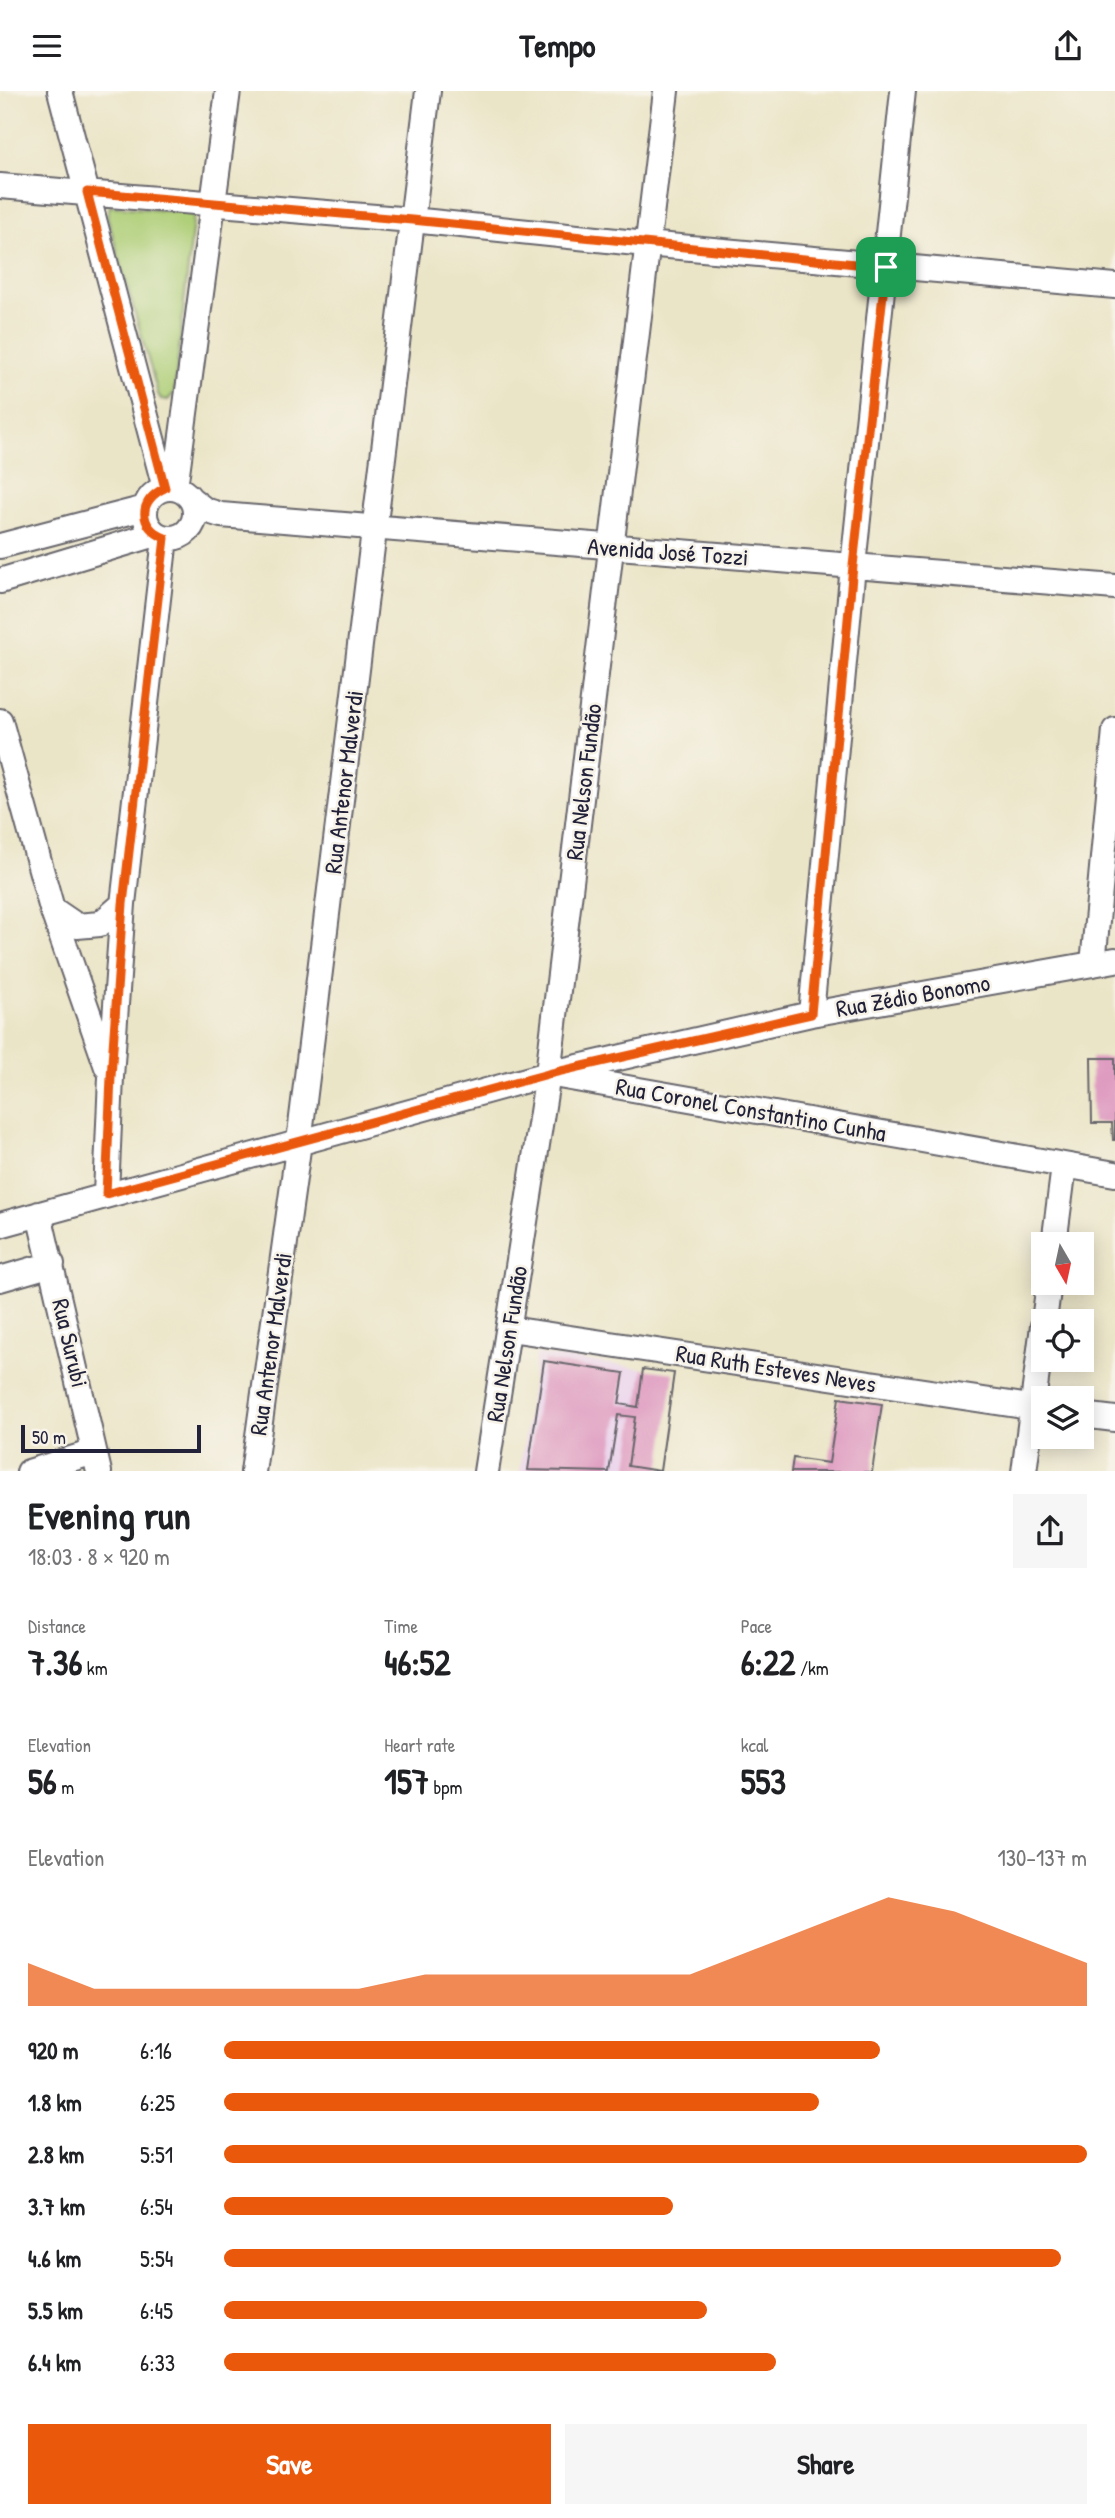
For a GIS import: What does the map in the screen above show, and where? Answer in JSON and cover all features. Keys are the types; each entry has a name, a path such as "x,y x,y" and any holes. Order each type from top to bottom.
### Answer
{"street":[{"path":"60,91 87,192 177,492 195,519 191,528"},
{"path":"177,492 228,91"},
{"name":"Rua Antenor Malverdi","path":"253,1471 299,1142 428,91"},
{"name":"Rua Nelson Fundão","path":"486,1471 548,1074 666,91"},
{"path":"811,1014 853,566 903,91"},
{"path":"0,186 412,220 886,267 1115,286"},
{"path":"106,1194 123,904 160,536 149,527 145,508 156,492 177,492"},
{"name":"Avenida José Tozzi","path":"177,492 205,510 221,515 1115,587"},
{"path":"0,546 145,508"},
{"name":"Avenida José Tozzi","path":"0,581 160,536 184,535 205,518 221,515"},
{"path":"0,721 52,909 111,1077"},
{"path":"1104,962 1115,730"},
{"path":"52,909 77,926 100,924 123,904"},
{"name":"Rua Zédio Bonomo","path":"548,1074 811,1014 1104,962"},
{"name":"Rua Coronel Constantino Cunha","path":"0,1225 548,1074 1115,1174"},
{"path":"1056,1232 1064,1166"},
{"name":"Rua Surubi","path":"39,1215 97,1462"},
{"path":"0,1279 52,1264"},
{"name":"Rua Ruth Esteves Neves","path":"510,1329 1031,1408"},
{"path":"1094,1416 1115,1419"},
{"path":"1024,1471 1031,1440"},
{"path":"36,1471 97,1462"}],"shaded area":[{"path":"536,1354 674,1373 660,1471 617,1465 615,1471 520,1471"}],"green space":[{"path":"110,206 194,213 174,393 168,400 161,399 158,394 107,215"}],"building":[{"path":"1091,1058 1115,1058 1115,1140 1112,1123 1092,1123"},
{"path":"544,1361 624,1373 619,1404 638,1407 643,1369 674,1373 660,1471 628,1466 635,1417 618,1415 609,1471 528,1470"},
{"path":"839,1398 882,1404 872,1471 791,1471 793,1458 829,1463"}],"route":[{"path":"87,192 412,220 886,267 853,566 811,1014 548,1074 106,1194 123,904 165,538 149,527 145,508 156,492 165,488 87,192"}]}
